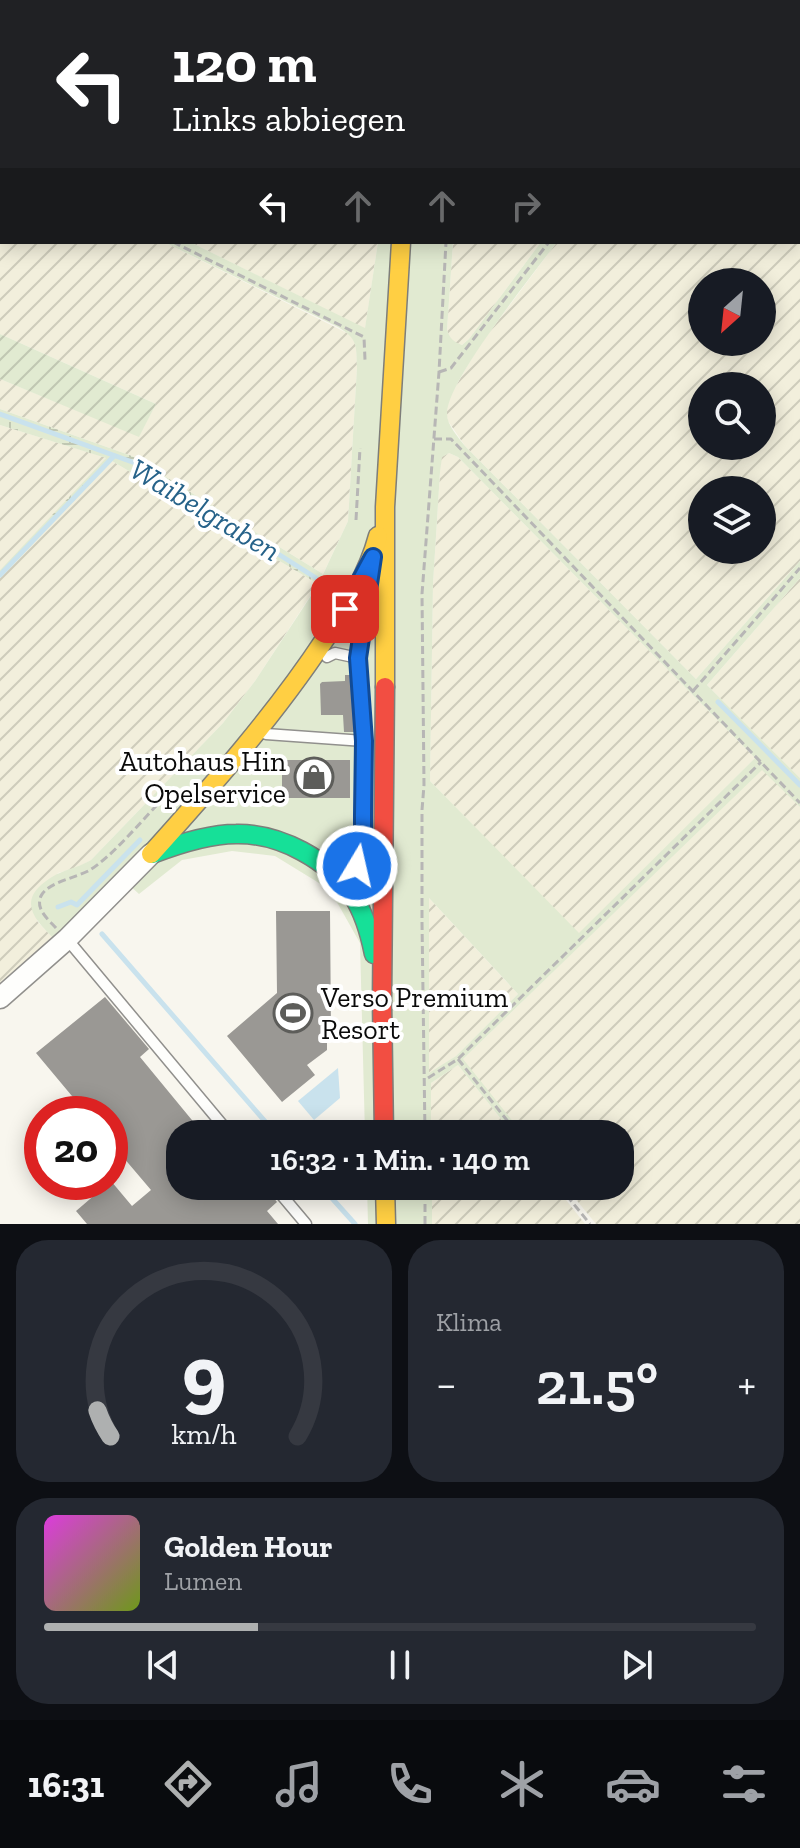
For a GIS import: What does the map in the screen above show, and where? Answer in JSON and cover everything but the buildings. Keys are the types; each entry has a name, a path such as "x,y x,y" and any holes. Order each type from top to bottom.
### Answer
{"highway":[{"path":"384,1120 385,507 401,244"},
{"path":"404,492 414,244"},
{"path":"151,854 257,733 308,668 373,557 385,507"},
{"path":"397,1120 403,524"},
{"path":"151,854 172,846 238,834 259,836 304,854 328,870 350,892 370,933 382,1001"},
{"path":"385,1200 386,1224"},
{"path":"397,1200 397,1224"}],"street":[{"path":"0,998 67,939 151,854"}],"lane":[{"path":"350,892 363,839 364,741 358,658 373,557"},
{"path":"308,668 335,653 358,658"},
{"path":"257,733 364,741"},
{"path":"67,939 218,1120"},
{"path":"286,1200 306,1224"}],"path":[{"path":"177,244 364,337 365,360"},
{"path":"425,1120 422,594 446,244"},
{"path":"439,372 451,368 547,244"},
{"path":"356,520 361,436"},
{"path":"434,439 451,439 800,803"},
{"path":"693,691 800,568"},
{"path":"426,1079 458,1059 761,762"},
{"path":"67,939 40,908 39,900 43,892 57,882 78,877 98,865 161,802"},
{"path":"458,1059 507,1120"},
{"path":"425,1200 425,1224"},
{"path":"570,1200 590,1224"}],"shaded area":[{"path":"0,244 168,244 349,334 356,343 357,367 348,521 323,574 132,456 0,409 0,379 139,436 156,404 0,334"},
{"path":"194,244 378,244 365,329"},
{"path":"453,244 540,244 469,339 462,345 455,343 447,330"},
{"path":"556,244 800,244 800,561 696,679 465,446 448,421 448,400 477,349"},
{"path":"0,425 107,458 0,570"},
{"path":"449,453 458,457 755,758 579,934 430,781 433,584 441,457"},
{"path":"112,461 318,584 255,681 223,723 91,860 58,873 37,921 53,938 0,986 0,578"},
{"path":"800,578 800,778 707,685"},
{"path":"762,769 800,807 800,1224 596,1224 576,1200 634,1200 634,1120 511,1120 462,1060"},
{"path":"428,897 518,994 456,1056 429,1074"},
{"path":"458,1065 502,1120 431,1120 431,1083"},
{"path":"432,1200 566,1200 585,1224 432,1224"}],"green space":[{"path":"168,244 194,244 365,328 378,244 453,244 447,330 453,340 462,345 540,244 556,244 460,378 447,414 456,435 696,679 800,561 800,578 707,685 800,778 800,807 762,770 463,1059 512,1120 502,1120 458,1065 431,1083 431,1120 365,1120 360,943 338,904 319,883 275,856 232,851 182,860 139,894 117,874 53,938 37,919 31,906 31,899 41,885 91,860 223,723 255,681 318,585 348,521 357,367 353,339 338,327","holes":["449,453 458,457 755,758 579,933 430,781 433,584 442,457","429,898 518,994 456,1056 429,1073"]},
{"path":"0,334 156,404 139,437 0,379"},
{"path":"0,409 132,456 323,574 318,584 112,461 0,578 0,570 106,458 0,425"},
{"path":"367,1200 432,1200 432,1224 368,1224"}],"water":[{"path":"338,1068 340,1098 314,1120 298,1101"}],"waterway":[{"name":"Waibelgraben","path":"0,414 135,463 316,578"},
{"path":"0,575 114,456"},
{"name":"Waibelgraben","path":"718,702 800,785"},
{"path":"58,907 71,902 77,905 140,840"},
{"path":"102,934 264,1120"},
{"path":"334,1200 355,1224"}],"traffic: fast":[{"path":"152,854 193,840 225,834 269,838 302,851 331,871 353,896 374,954"}],"traffic: slow":[{"path":"385,687 385,507 401,244"},
{"path":"151,854 242,750 305,668 356,590 378,536"},
{"path":"385,1200 386,1224"}],"traffic: jam":[{"path":"384,1120 385,687"}],"place":[{"name":"Autohaus Hin Opelservice","path":"314,777"},
{"name":"Verso Premium Resort","path":"293,1013"}],"route":[{"path":"345,609 373,557 358,658 364,741 363,839 357,866"}]}
